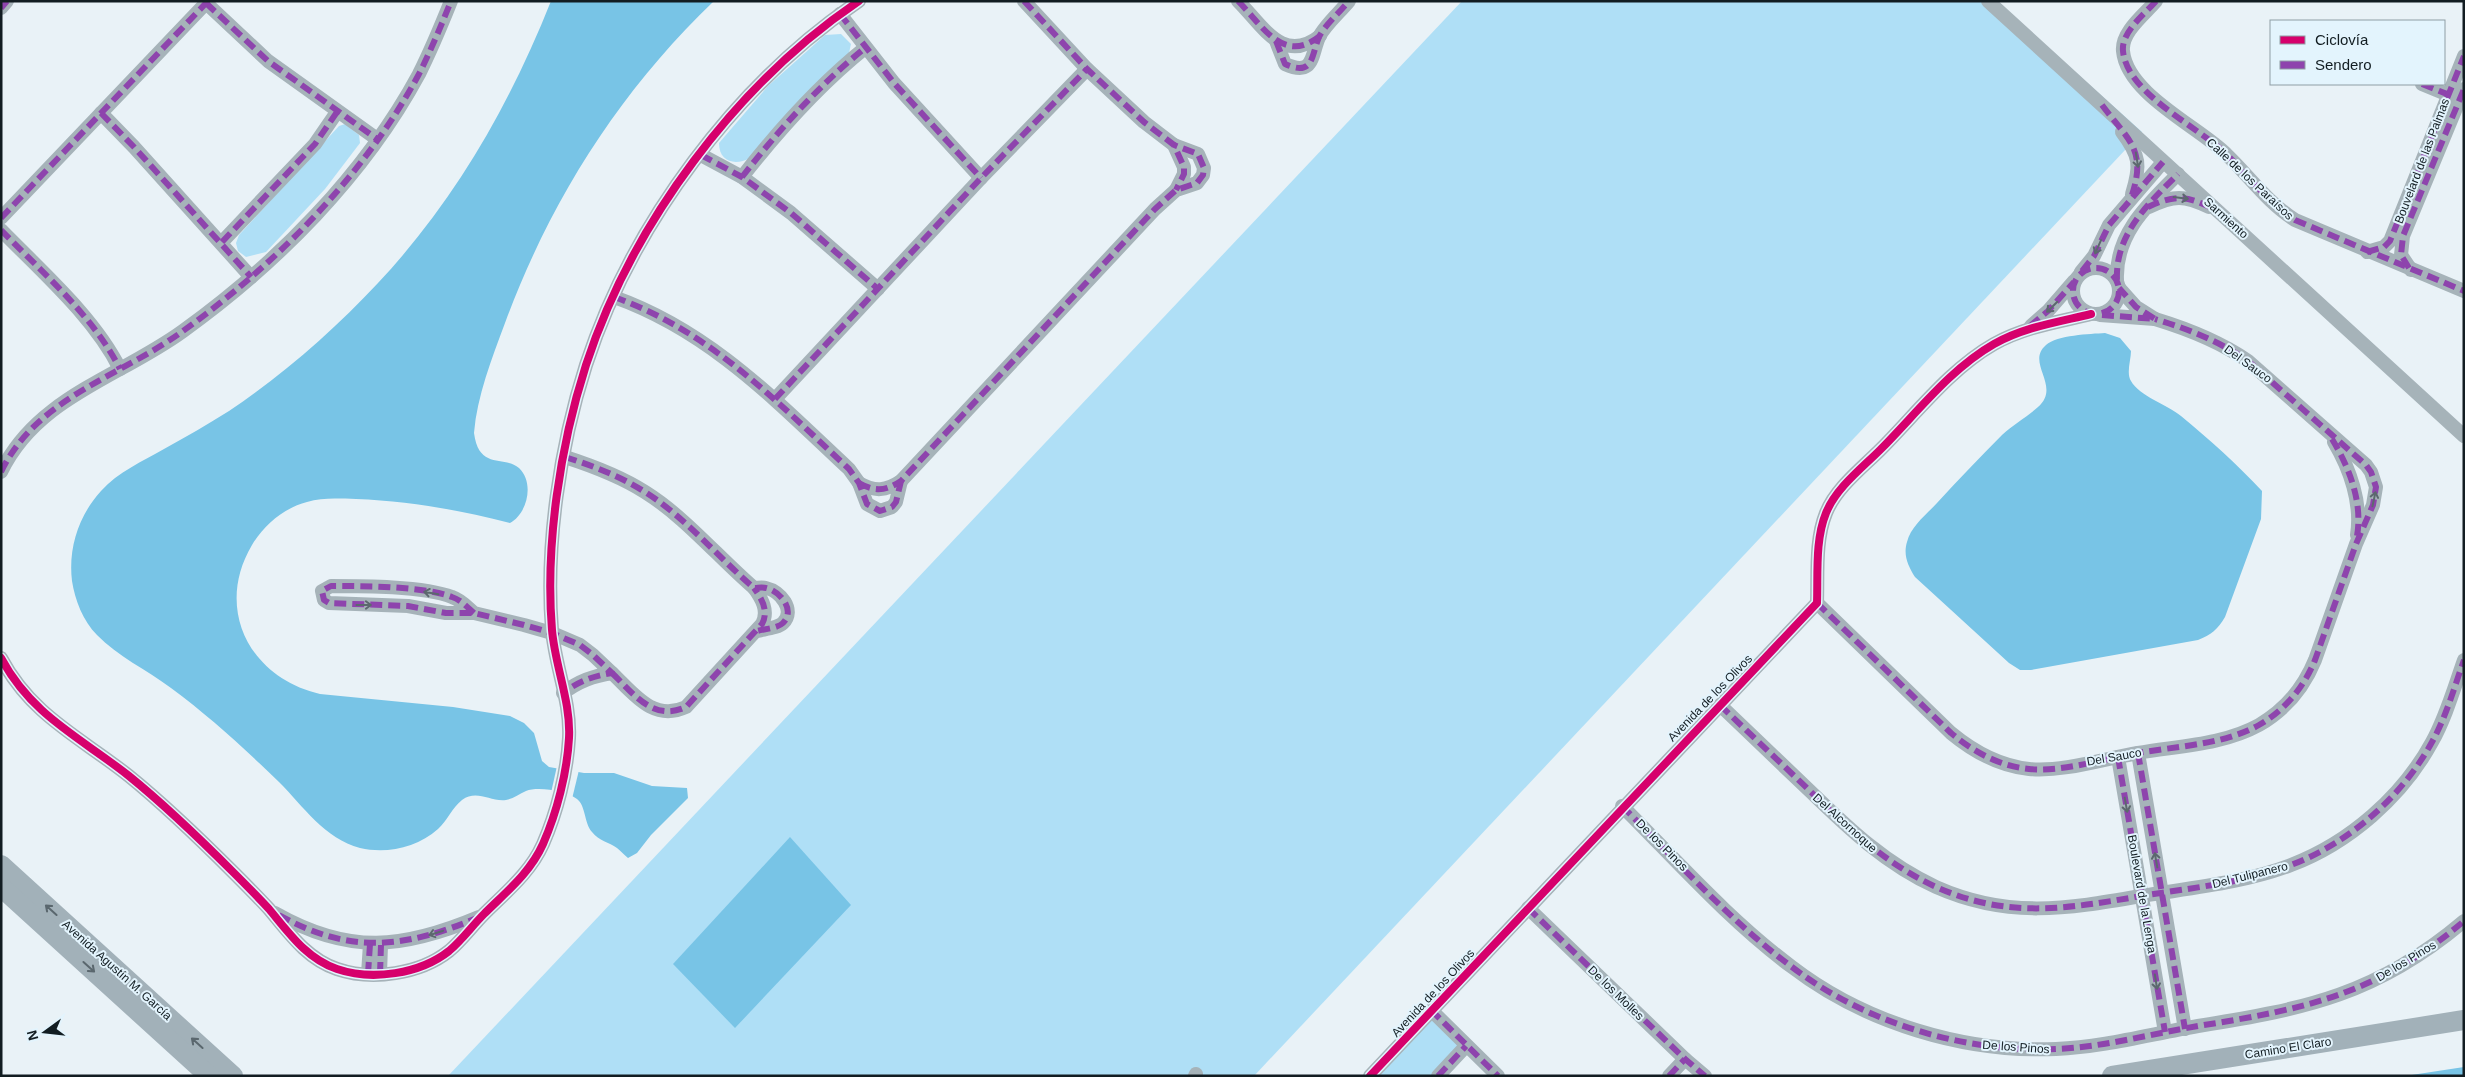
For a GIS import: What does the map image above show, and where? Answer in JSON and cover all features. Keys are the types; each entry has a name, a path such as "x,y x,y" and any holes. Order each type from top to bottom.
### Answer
{"main road":[{"name":"Avenida Agustín M. García","path":"1,865 233,1076"},
{"name":"Avenida Agustín M. García","path":"1,887 209,1076"},
{"name":"Camino El Claro","path":"2112,1076 2464,1020"}],"street":[{"path":"1,8 7,1"},
{"path":"1,472 5,453 46,414 65,400 150,354 182,332 224,301 304,228 330,200 377,139 419,74 451,1"},
{"path":"1,658 31,702 49,718 111,762 153,796 194,833 269,910 299,945 316,959 341,971 374,974 404,971 437,959 452,948 512,888 534,862 543,844 557,804 569,736 552,633 550,608 552,547 565,457 586,365 614,297 644,238 668,198 737,108 782,62 840,14 859,1"},
{"path":"1024,1 1087,69 1144,122 1174,145 1198,154 1204,168 1197,183 1176,190"},
{"path":"1238,1 1276,41 1287,47 1298,48 1308,45 1320,36 1349,1"},
{"name":"Sarmiento","path":"1988,1 2464,436"},
{"name":"Calle de los Paraísos","path":"2156,1 2125,38 2123,50 2127,64 2159,104 2225,153 2284,214 2367,252 2464,291"},
{"path":"1,218 207,2 268,61 377,139"},
{"path":"840,14 865,48 944,140 981,178"},
{"path":"1276,41 1285,64 1302,68 1313,60 1320,36"},
{"path":"742,176 801,109 865,48"},
{"name":"Bouvelard de las Palmas","path":"2411,270 2402,255 2403,236 2459,96 2464,56"},
{"path":"775,399 981,178 1087,69"},
{"path":"2425,85 2459,96"},
{"name":"Bouvelard de las Palmas","path":"2367,252 2384,247 2390,241 2459,96"},
{"path":"2102,105 2137,156 2138,175 2131,198"},
{"path":"222,242 315,144 337,112"},
{"path":"101,114 222,242 251,277"},
{"path":"859,483 875,490 891,487 901,481 1142,223 1176,190 1184,174 1184,167 1174,145"},
{"path":"700,154 742,176 791,213 878,289"},
{"path":"2026,330 2048,311 2077,278 2094,256 2108,225 2163,162"},
{"path":"1817,603 1820,537 1827,510 1835,497 1965,364 1994,344 2026,330 2094,315 2114,307 2117,301 2118,284 2116,264 2125,237 2144,209 2178,174"},
{"path":"2144,209 2174,197 2198,202 2219,211"},
{"path":"1,230 88,322 111,351 120,369"},
{"path":"2099,268 2112,274 2136,307 2155,319 2094,315 2079,308 2075,302 2072,288 2077,278 2085,270 2099,268"},
{"path":"614,297 637,306 701,341 743,371 849,469 859,483 867,504 880,511 892,507 896,502 901,481"},
{"name":"Del Sauco","path":"1817,603 1951,733 1967,746 1989,758 2016,766 2039,769 2230,737 2260,724 2284,706 2308,677 2356,544 2373,505 2376,495 2374,479 2366,465 2265,374 2232,350 2203,336 2155,319"},
{"name":"Del Sauco","path":"2328,432 2346,464 2354,488 2358,520 2356,544"},
{"path":"474,613 462,602 451,596 414,590 331,586 322,591 324,600 334,604 393,605 453,614 474,613 552,633 580,645 650,707 657,711 676,711 686,707 757,631 765,618 762,598 754,588 666,506 646,492 611,473 565,457"},
{"path":"754,588 766,588 781,597 786,603 788,614 785,622 780,626 757,631"},
{"name":"Avenida de los Olivos","path":"1370,1076 1622,806 1817,603"},
{"name":"Del Tulipanero","path":"2142,896 2274,871 2307,858 2353,831 2389,800 2415,768 2431,744 2464,660"},
{"path":"563,693 577,683 594,676 612,673"},
{"name":"Del Alcornoque","path":"1720,705 1872,849 1936,887 1983,903 2031,910 2074,907 2142,896"},
{"name":"Boulevard de la Lenga","path":"2138,753 2185,1028"},
{"name":"Boulevard de la Lenga","path":"2118,757 2164,1032"},
{"name":"De los Pinos","path":"1622,806 1770,949 1815,983 1864,1010 1921,1031 1962,1042 2020,1049 2060,1049 2091,1046 2273,1014 2335,998 2406,963 2431,947 2464,921"},
{"name":"De los Molles","path":"1528,908 1705,1076"},
{"path":"269,910 296,925 335,939 376,944 424,936 482,916"},
{"path":"374,974 376,944"},
{"path":"1431,1010 1498,1076"},
{"path":"1438,1076 1466,1046"},
{"path":"1669,1076 1685,1059"}],"shaded area":[{"path":"551,1 714,1 648,73 618,111 591,150 543,234 523,278 490,363 478,405 474,433 481,453 493,460 513,464 524,474 528,490 525,506 516,519 510,523 434,507 376,500 313,500 290,508 275,518 252,545 241,569 237,593 238,616 245,638 258,657 274,673 295,686 320,694 453,707 510,716 524,723 534,733 542,761 549,767 584,773 614,773 652,786 687,788 688,798 651,835 637,853 628,858 617,848 592,832 582,806 577,799 560,792 545,789 526,791 506,800 478,796 468,797 458,803 438,829 421,841 391,850 360,848 347,844 315,821 279,782 213,721 162,681 114,650 97,635 80,610 75,595 71,569 74,544 81,521 93,500 108,484 131,467 229,411 269,382 344,318 406,252 456,185 499,114 518,77"},
{"path":"1462,1 1996,1 2142,132 1254,1076 448,1076"},
{"path":"841,34 851,44 849,53 750,158 734,162 725,158 719,143 768,86 825,35"},
{"path":"345,124 359,135 360,143 325,189 266,252 246,257 238,251 236,243 239,235 339,126"},
{"path":"2105,333 2120,338 2131,351 2129,374 2135,386 2147,396 2181,416 2223,452 2262,491 2261,519 2225,617 2210,634 2198,640 2031,670 2020,670 2009,663 1915,577 1907,560 1907,542 1919,521 2002,435 2034,411 2044,399 2046,383 2039,359 2046,345 2066,337"},
{"path":"790,837 851,905 735,1028 673,964"},
{"path":"1431,1010 1466,1046 1438,1076 1370,1076"},
{"path":"2464,1067 2464,1076 2405,1076"}],"pier":[{"path":"557,766 579,770 572,799 551,793"}],"marked path":[{"path":"1,8 7,1"},
{"path":"1,218 208,1"},
{"path":"1,472 17,446 36,425 58,407 159,347 218,305 284,247 315,216 372,148 397,112 419,74 451,1"},
{"path":"1024,1 1087,69 1144,122 1174,145 1184,167 1184,174 1176,190"},
{"path":"1238,1 1265,31 1274,39 1284,44 1295,46 1307,44 1320,36"},
{"path":"1276,41 1285,64 1301,68 1306,66 1310,62 1322,32 1349,1"},
{"path":"2156,1 2130,30 2123,44 2127,67 2150,95 2226,154 2267,197 2295,220 2464,291"},
{"path":"206,3 268,61 377,139"},
{"path":"840,14 894,83 981,178"},
{"path":"742,177 800,109 831,77 865,48"},
{"path":"2367,252 2384,247 2390,241 2464,56"},
{"path":"775,399 981,178 1087,69"},
{"path":"2424,85 2452,96"},
{"path":"2409,268 2401,255 2403,236 2464,89"},
{"path":"2102,105 2127,137 2136,156 2136,179 2132,195"},
{"path":"222,242 315,144 337,112"},
{"path":"101,113 251,277"},
{"path":"859,483 870,488 880,489 890,487 901,481 1155,209 1176,190 1197,183 1203,175 1204,168 1198,154 1174,145"},
{"path":"701,155 742,177 791,213 878,289"},
{"path":"2082,271 2094,256 2109,225 2163,162"},
{"path":"2117,280 2121,248 2128,234 2145,209 2178,174"},
{"path":"2148,207 2168,199 2184,198 2219,211"},
{"path":"1,230 82,313 109,350 120,369"},
{"path":"2101,268 2113,274 2118,282 2119,291 2118,300 2113,308 2105,313 2091,314 2079,308 2074,300 2073,286 2079,274 2087,269 2101,268"},
{"path":"2030,326 2048,311 2074,282"},
{"path":"2102,315 2155,319 2136,307 2119,288"},
{"path":"614,297 649,311 681,329 711,348 740,370 849,469 859,483 867,504 880,511 892,507 896,502 901,481"},
{"path":"1817,603 1951,733 1987,757 2007,765 2029,769 2056,769 2138,753 2200,744 2245,732 2277,712 2293,697 2311,670 2356,544 2373,505 2376,487 2371,472 2366,465 2248,361 2226,347 2203,336 2155,319"},
{"path":"2332,439 2344,461 2353,485 2358,510 2357,536"},
{"path":"565,457 606,472 645,492 688,525 754,588 766,588 781,597 787,607 787,618 781,625 757,631"},
{"path":"474,613 455,598 440,593 393,587 359,586 331,586 322,591 324,600 329,603 408,606 446,613 474,613 524,625 552,633 580,645 612,673 586,680 563,693"},
{"path":"612,673 645,704 664,711 674,711 686,707 762,624 765,610 754,588"},
{"path":"1720,705 1825,806 1869,845 1901,868 1936,887 1988,904 2037,908 2062,907 2087,905 2236,881 2291,865 2333,844 2372,816 2420,762 2442,723 2464,660"},
{"path":"2138,753 2185,1029"},
{"path":"2118,757 2165,1032"},
{"path":"1622,806 1725,910 1769,949 1821,987 1851,1004 1884,1019 1952,1040 1987,1046 2022,1049 2092,1046 2237,1020 2307,1005 2371,982 2401,966 2432,946 2464,921"},
{"path":"1528,908 1705,1076"},
{"path":"279,915 305,928 330,937 378,943 426,936 477,918"},
{"path":"368,974 370,944"},
{"path":"380,974 381,945"},
{"path":"1431,1010 1498,1076"},
{"path":"1438,1076 1466,1046"},
{"path":"1669,1076 1685,1059"}],"cycle path":[{"path":"1,658 13,678 42,711 129,776 170,811 269,909 299,944 326,965 351,973 380,975 410,970 437,959 449,951 517,882 531,864 543,844 557,806 566,765 569,724 552,630 550,598 553,531 562,462 569,429 586,365 606,312 631,260 660,210 694,161 731,115 771,73 814,35 859,1"},
{"path":"1370,1076 1817,603 1818,557 1822,523 1830,504 1850,479 1948,379 1978,354 2017,333 2091,314"}]}
